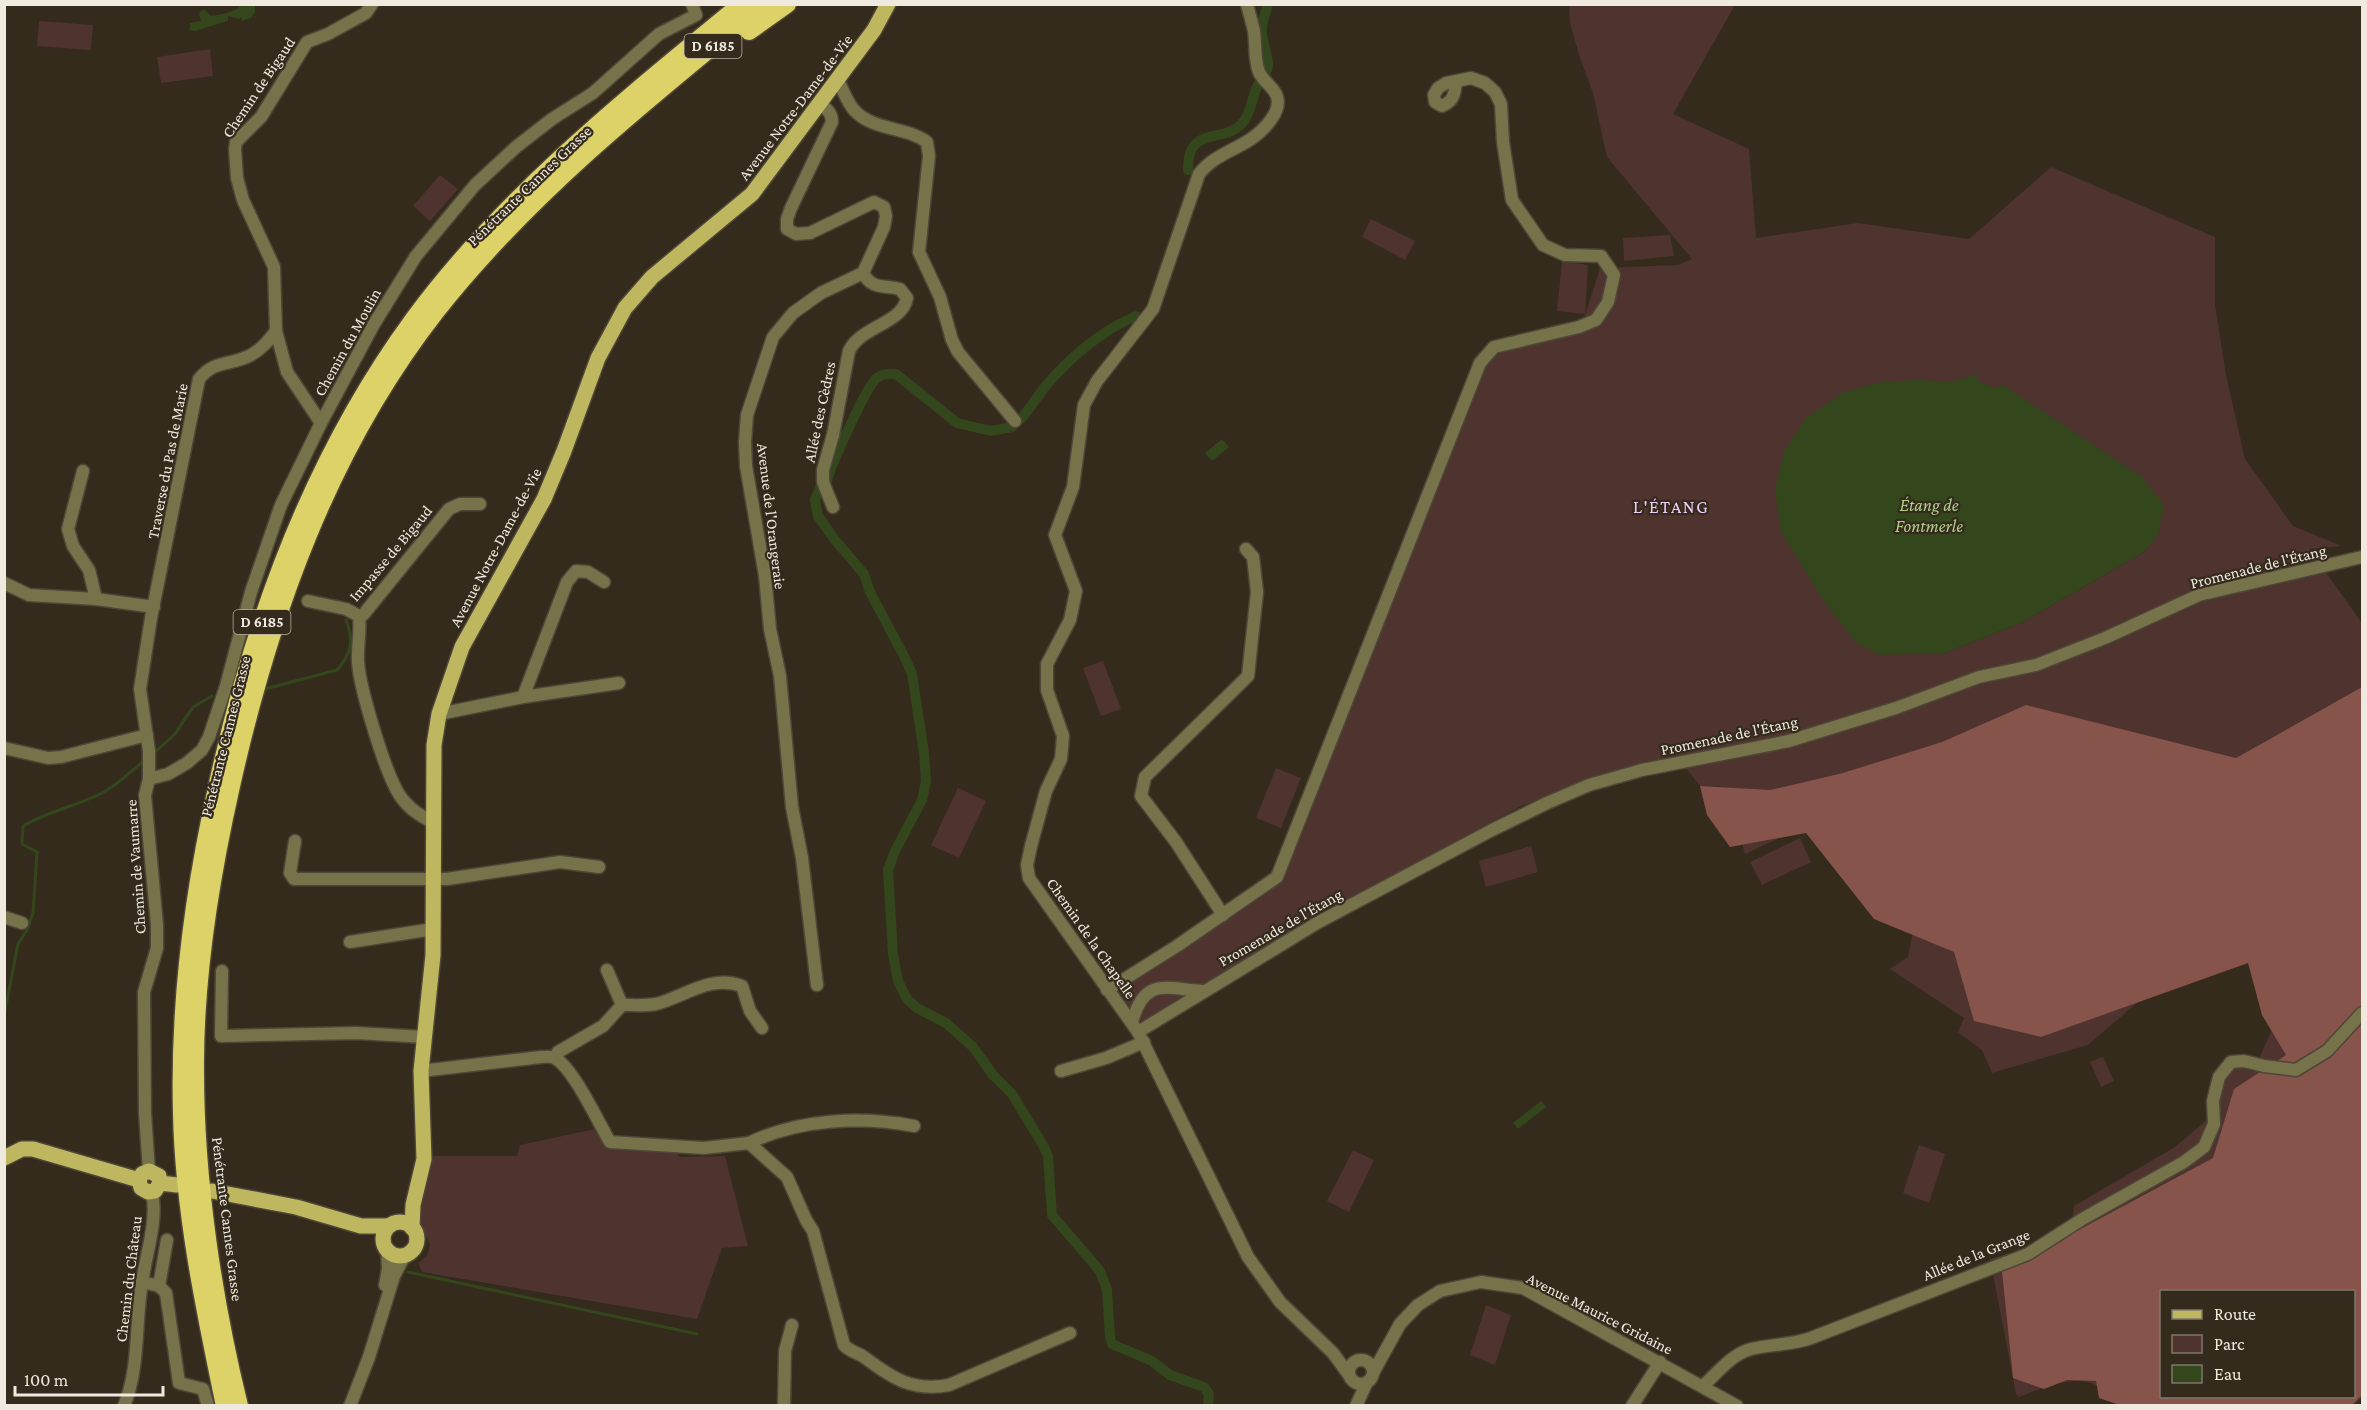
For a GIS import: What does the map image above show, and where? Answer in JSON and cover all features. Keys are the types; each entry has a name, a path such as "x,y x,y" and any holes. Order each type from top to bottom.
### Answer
{"highway":[{"name":"Pénétrante Cannes Grasse","path":"225,1406 198,1261 184,1149 182,1078 184,1007 196,895 223,759 253,649 283,562 311,494 346,424 389,356 436,290 516,202 588,133 742,4"},
{"name":"Pénétrante Cannes Grasse","path":"239,1406 218,1299 205,1216 197,1137 195,1034 204,933 213,872 238,753 271,635 294,570 326,492 360,427 413,342 471,270 525,212 663,89 764,4"},
{"path":"663,89 787,4"}],"main road":[{"name":"Avenue Notre-Dame-de-Vie","path":"412,1228 413,1205 423,1171 421,1071 434,955 433,764 440,714 462,647 544,499 598,358 625,308 652,277 726,218 752,194 874,30 888,4"},
{"name":"Avenue Notre-Dame-de-Vie","path":"392,1225 407,1200 423,1143"},
{"path":"4,1158 22,1149 33,1149 144,1176 159,1176 156,1187 177,1185"},
{"path":"212,1191 297,1207 362,1226 404,1223 412,1228 416,1236 416,1245 405,1255 395,1255 362,1226"},
{"path":"385,1246 384,1234 392,1225"}],"street":[{"name":"Chemin de Bigaud","path":"321,423 287,372 276,331 274,267 243,200 237,178 235,150 236,142 261,117 307,42 328,34 366,13 372,4"},
{"name":"Chemin du Moulin","path":"149,779 168,774 187,763 202,750 226,686 251,592 281,505 321,423 374,324 416,256 475,185 516,147 593,93 659,34 696,15 692,4"},
{"name":"Chemin de la Chapelle","path":"1247,4 1263,78 1277,95 1278,105 1268,125 1249,140 1219,155 1199,174 1153,309 1097,381 1084,405 1073,487 1055,534 1076,591 1070,620 1047,664 1047,690 1063,736 1061,759 1046,791 1027,865 1029,878 1138,1032 1248,1257 1280,1302 1333,1353 1350,1378"},
{"path":"1107,990 1274,881 1280,872 1480,363 1494,347 1579,327 1596,320 1608,302 1614,275 1601,256 1564,255 1543,244 1512,200 1503,142 1501,104 1495,92 1485,83 1471,78 1455,81"},
{"path":"838,80 853,109 868,122 917,134 927,142 929,156 919,252 940,297 952,340 958,352 1015,421"},
{"path":"820,104 829,111 832,122 791,208 787,219 788,229 796,234 810,233 874,202 884,207 886,216 884,227 863,273"},
{"name":"Allée des Cèdres","path":"833,507 824,485 823,470 833,435 849,351 852,343 861,335 896,315 906,305 905,294 900,289 878,287 868,281 863,273"},
{"name":"Avenue de l'Orangeraie","path":"817,985 802,858 792,807 780,676 766,608 765,576 746,466 745,442 747,415 773,337 793,313 821,293 863,273"},
{"name":"Traverse du Pas de Marie","path":"154,607 199,379 208,369 250,356 263,347 276,331"},
{"path":"83,471 68,530 73,546 89,570 96,599"},
{"name":"Impasse de Bigaud","path":"359,616 363,615 449,509 460,504 480,504"},
{"path":"1223,915 1176,842 1142,796 1142,787 1145,777 1248,676 1257,592 1253,556 1246,549"},
{"name":"Promenade de l'Étang","path":"1061,1071 1106,1058 1138,1032 1271,949 1492,830 1589,785 1642,770 1789,741 1896,708 1979,677 2036,665 2105,638 2199,595 2362,557"},
{"path":"523,698 567,582 576,571 588,572 604,582"},
{"path":"4,583 29,595 96,599 154,607"},
{"name":"Impasse de Bigaud","path":"308,601 346,609 359,616"},
{"name":"Chemin de Vaumarre","path":"144,1176 144,992 157,948 154,877 145,795 149,779 150,755 140,689 154,607"},
{"name":"Impasse de Bigaud","path":"359,616 358,664 378,742 393,783 407,804 434,823"},
{"path":"440,714 619,683"},
{"path":"4,748 48,758 62,757 147,735"},
{"path":"295,841 290,873 294,879 447,879 560,862 599,867"},
{"path":"4,917 22,923"},
{"path":"350,942 433,929"},
{"path":"607,970 622,1005"},
{"path":"222,971 221,1036 356,1033 425,1037"},
{"path":"555,1058 558,1052 603,1026 622,1005 656,1004 688,990 730,981 742,986 750,1011 762,1028"},
{"path":"1138,1032 1141,997 1153,989 1205,991"},
{"name":"Allée de la Grange","path":"1703,1386 1729,1362 1749,1350 1793,1345 2028,1254 2084,1218 2184,1162 2204,1147 2214,1124 2213,1101 2219,1077 2231,1062 2244,1061 2296,1070 2327,1051 2362,1013"},
{"path":"421,1071 541,1057 555,1058 576,1083 610,1142 704,1148 749,1143 773,1131 805,1125 850,1121 914,1126"},
{"path":"749,1143 787,1177 813,1231 844,1345 890,1376 901,1382 928,1387 950,1385 1070,1333"},
{"name":"Chemin du Château","path":"124,1406 133,1379 142,1282 152,1230 156,1187"},
{"path":"159,1286 167,1240"},
{"path":"350,1406 386,1280 388,1269 385,1246"},
{"path":"355,1390 369,1357 394,1276 405,1255"},
{"path":"142,1282 159,1286 166,1293 179,1383 202,1389 208,1406"},
{"name":"Avenue Maurice Gridaine","path":"1355,1406 1386,1352 1388,1343 1400,1324 1418,1305 1440,1291 1481,1282 1523,1288 1737,1406"},
{"path":"784,1406 785,1351 792,1325"},
{"name":"Avenue Maurice Gridaine","path":"1358,1361 1388,1343"},
{"name":"Chemin de la Chapelle","path":"1333,1353 1341,1358 1358,1361"},
{"path":"1350,1378 1359,1384 1370,1378 1371,1366 1358,1361 1349,1369 1350,1378 1355,1406"},
{"path":"1632,1406 1660,1362"}],"green space":[{"path":"1569,5 1735,5 1673,114 1749,149 1756,238 1858,223 1969,239 2051,167 2215,237 2215,305 2226,375 2245,459 2293,526 2342,546 2309,549 2362,623 2362,687 2236,758 2040,710 2144,821 2362,705 2362,1398 2354,1405 2119,1405 2099,1398 2100,1388 2082,1381 2060,1383 2019,1397 2016,1394 1990,1259 2005,1255 2009,1259 2072,1222 2074,1206 2175,1147 2208,1119 2213,1081 2217,1072 2222,1065 2231,1061 2259,1059 2291,985 2275,950 2152,990 2088,1045 1992,1073 1982,1050 1958,1032 1964,1018 1890,969 1908,957 1917,909 1805,826 1745,854 1725,787 1700,786 1676,755 1521,806 1321,914 1148,1021 1141,1021 1117,991 1282,879 1496,340 1584,319 1600,268 1678,265 1692,259 1607,157 1593,93 1570,23","holes":["2153,540 2144,552 2023,622 1945,653"]},
{"path":"39,21 93,25 91,50 37,46"},
{"path":"210,49 213,76 161,83 157,57"},
{"path":"440,175 458,189 430,221 413,206"},
{"path":"1371,219 1415,241 1405,260 1362,237"},
{"path":"1670,235 1674,256 1624,261 1623,238"},
{"path":"1562,261 1588,265 1585,314 1557,311"},
{"path":"1103,661 1121,709 1101,716 1083,668"},
{"path":"1276,768 1301,778 1281,828 1256,818"},
{"path":"958,788 986,801 959,858 931,845"},
{"path":"1800,838 1811,862 1762,885 1750,862"},
{"path":"1531,846 1538,872 1486,887 1479,861"},
{"path":"2103,1057 2114,1081 2101,1087 2090,1062"},
{"path":"595,1129 607,1148 676,1152 679,1157 725,1156 748,1246 722,1248 697,1319 422,1272 418,1263 427,1256 430,1244 418,1219 432,1156 517,1156 520,1145"},
{"path":"1919,1145 1945,1154 1929,1203 1903,1193"},
{"path":"1353,1150 1374,1160 1349,1212 1327,1201"},
{"path":"1486,1305 1511,1315 1495,1365 1470,1355"}],"shaded area":[{"path":"2362,687 2362,1395 2351,1406 2120,1405 2099,1398 2096,1381 2067,1380 2044,1389 2013,1378 2002,1271 2213,1158 2234,1089 2286,1055 2262,1015 2248,963 2041,1037 1974,1021 1954,952 1874,919 1806,833 1730,847 1707,815 1700,786 1770,790 1843,773 1942,742 2026,705 2236,758"}],"water":[{"path":"242,4 255,5 255,12 251,18 242,21 241,18 228,16 228,21 195,31 190,30 190,23 201,21 199,14 202,10 211,16 232,11"},
{"name":"Étang de Fontmerle","path":"1977,374 1978,381 1995,388 2003,385 2142,477 2164,505 2158,535 2144,552 2023,622 1945,653 1880,655 1855,642 1824,601 1781,532 1775,490 1784,451 1806,418 1843,392 1882,382 1919,380 1952,382"},
{"path":"1222,439 1229,447 1212,461 1205,453"},
{"path":"1541,1101 1546,1107 1518,1129 1513,1123"}],"waterway":[{"path":"1188,170 1189,155 1200,140 1227,133 1247,117 1257,88 1268,68 1262,28 1268,4"},
{"path":"1020,420 1045,387 1075,356 1098,337 1136,316"},
{"path":"1012,427 991,431 957,423 896,374 882,375 875,380 864,398 841,445 827,481 820,487 815,500 818,516 864,574 870,592 912,674 926,781 922,800 895,851 888,870 893,954 898,981 907,999 917,1008 946,1023 973,1047 993,1075 1012,1094 1043,1145 1048,1156 1052,1215 1100,1271 1107,1290 1112,1344 1152,1361 1170,1375 1204,1387 1209,1394 1208,1406"},
{"path":"265,689 337,670 349,652 351,640 346,620"},
{"path":"153,754 175,734 193,707 212,696"},
{"path":"4,1016 18,944 27,930 33,913 37,852 22,844 23,826 104,792 145,760"},
{"path":"408,1272 697,1334"}],"district":[{"name":"L'ÉTANG","path":"1671,507"}]}
